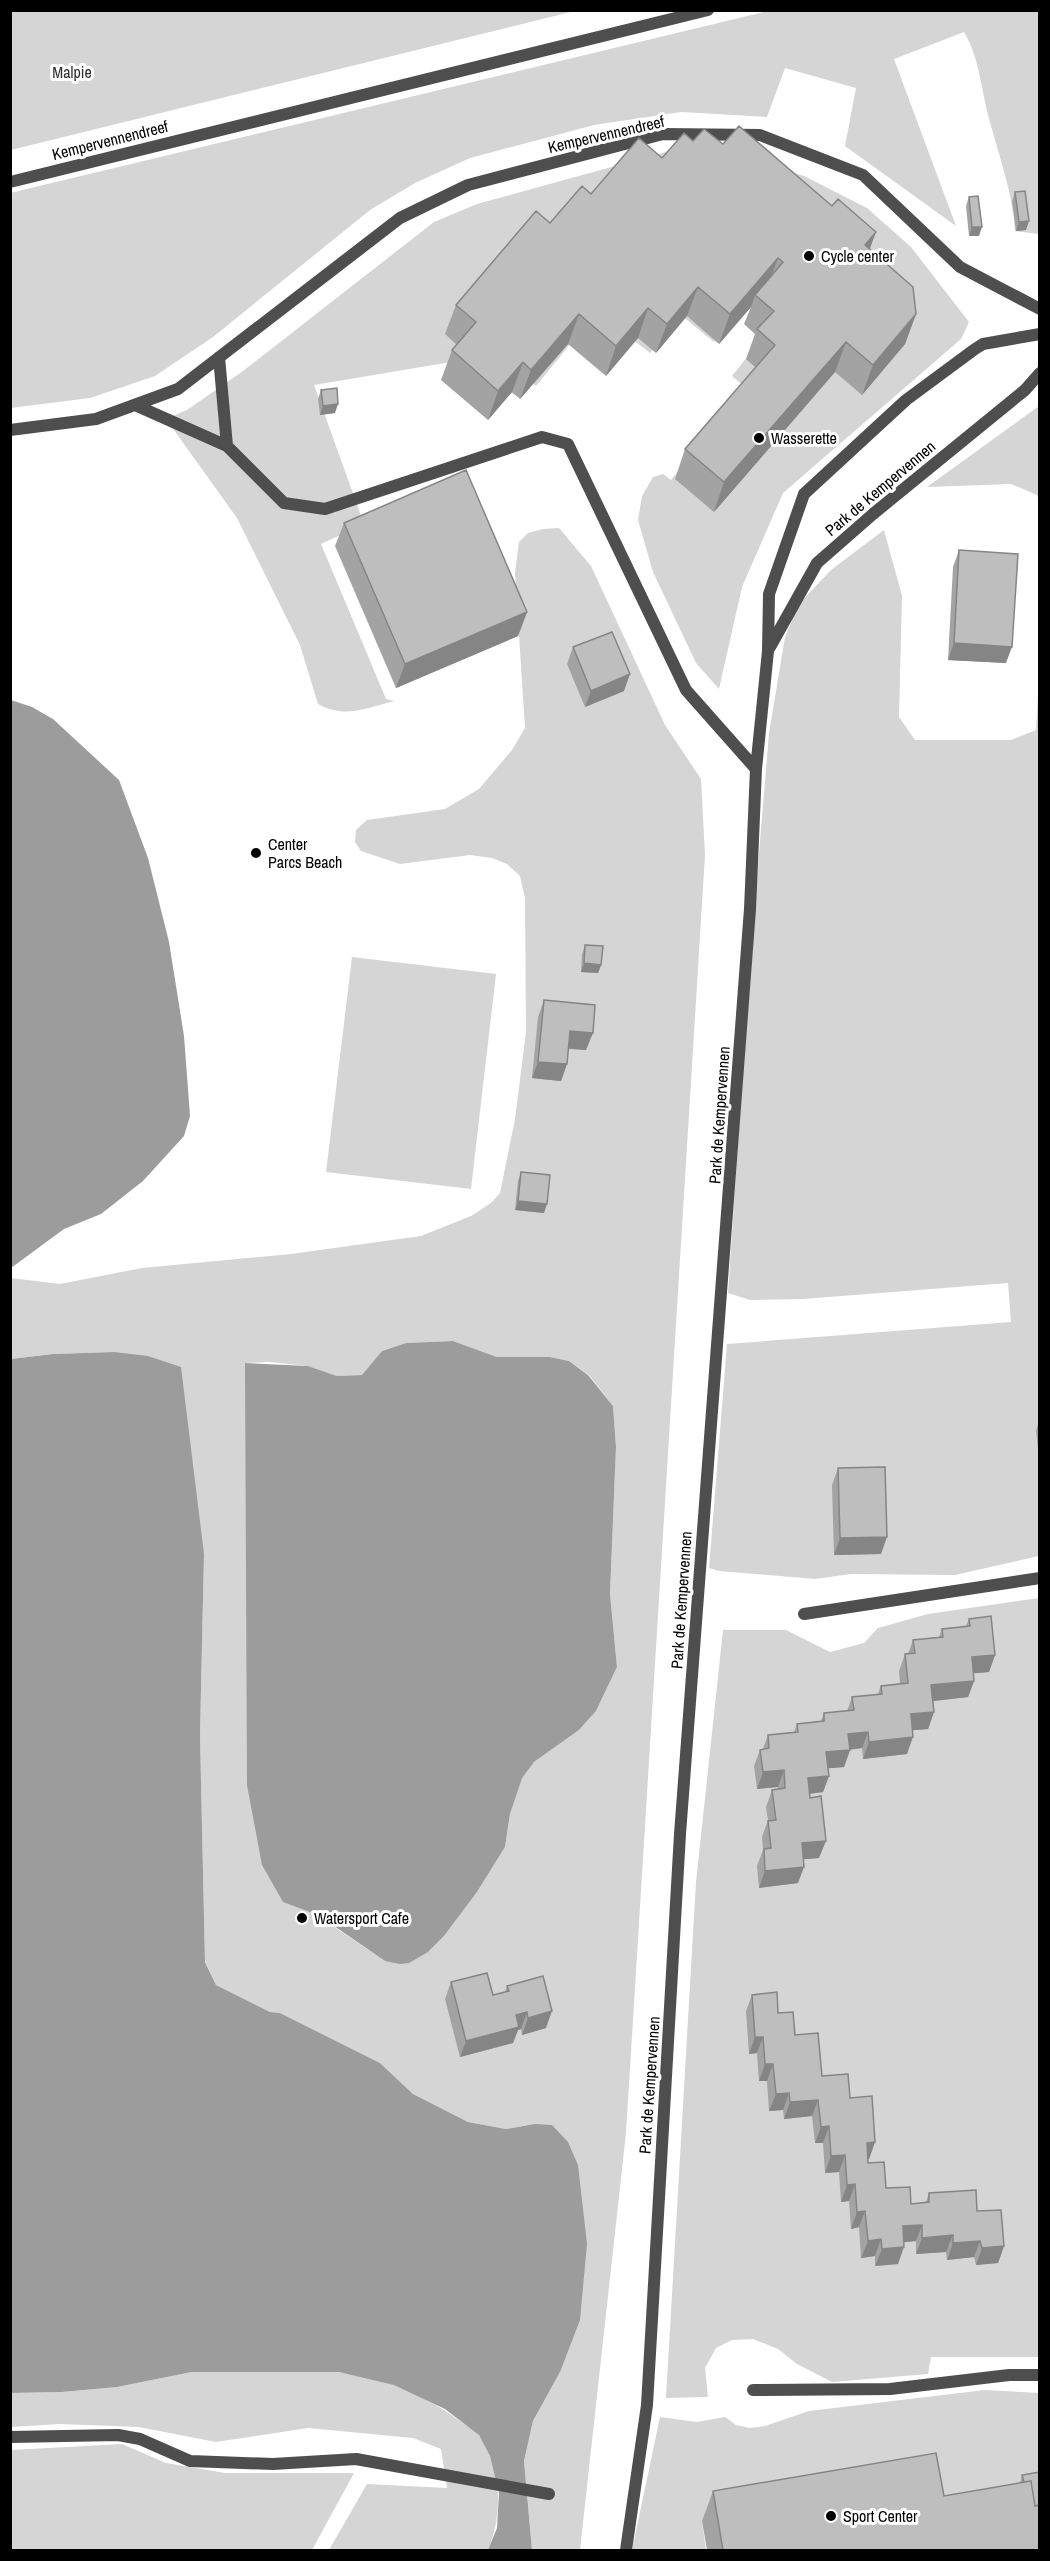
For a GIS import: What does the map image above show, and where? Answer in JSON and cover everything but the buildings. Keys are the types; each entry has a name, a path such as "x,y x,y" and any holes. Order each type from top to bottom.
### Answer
{"street":[{"name":"Kempervennendreef","path":"10,182 708,10"},
{"name":"Kempervennendreef","path":"10,430 96,419 178,389 400,218 468,185 663,134 760,135 863,175 960,267 1040,309"},
{"name":"Park de Kempervennen","path":"626,2550 647,2406 681,1823 750,909 756,770 768,651 769,594 804,494 906,400 975,349 983,344 1040,334"},
{"path":"219,357 227,446"},
{"name":"Park de Kempervennen","path":"768,651 817,563 873,514 1025,390 1040,373"},
{"path":"135,405 227,446 284,502 325,509 542,437 568,444 686,690 756,770"},
{"path":"804,1614 1040,1578"},
{"path":"753,2390 890,2389 1009,2375 1040,2375"},
{"path":"10,2437 118,2435 140,2439 190,2461 273,2464 356,2459 549,2494"}],"green space":[{"name":"Malpie","path":"11,10 575,10 575,11 11,150"},
{"path":"768,11 1039,11 1039,234 1015,231 1008,188 976,62 964,32 894,59 956,226 845,146 856,88 785,68 767,117 681,112 594,125 470,158 415,183 370,210 213,337 155,376 90,398 11,408 10,193"},
{"path":"673,150 745,158 804,176 867,208 911,247 969,322 961,339 783,493 742,587 719,689 696,663 653,572 638,520 642,496 653,477 663,474 671,480 746,388 732,376 786,308 759,286 714,342 681,315 650,353 627,335 571,343 536,386 527,379 514,395 469,359 314,385 364,524 321,544 386,699 394,701 356,711 337,711 318,704 300,645 237,518 166,419 187,410 243,371 434,222 477,204"},
{"path":"1039,406 1039,500 1037,495 1011,484 927,487"},
{"path":"559,528 591,566 665,725 701,779 705,855 626,2133 580,2550 532,2550 524,2461 533,2421 560,2372 534,2124 506,2129 468,2122 413,2094 380,2063 280,2013 270,2012 216,1985 205,1961 200,1735 204,1554 114,1352 53,1354 11,1359 11,1278 60,1284 142,1268 291,1254 421,1236 471,1216 491,1203 500,1193 515,1119 526,1032 525,898 520,876 507,864 492,858 470,855 400,864 361,851 355,842 356,830 367,820 445,809 479,789 512,750 525,728 515,573 519,542 528,533","holes":["453,1341 497,1357 550,1357 569,1361 589,1375 613,1406 616,1447 610,1594 617,1667 596,1711 579,1730 534,1762 521,1778 510,1814 505,1847 477,1892 444,1936 428,1952 385,1961 312,1912 245,1363 269,1362 308,1366 337,1376 363,1375 382,1351 406,1343"]},
{"path":"884,530 902,596 899,717 915,740 1011,740 1036,730 1039,677 1039,1556 955,1575 851,1574 815,1579 719,1571 709,1568 727,1344 1011,1322 1008,1283 803,1299 750,1300 728,1293 752,937 769,733 785,637 799,604 831,570"},
{"path":"352,957 496,974 471,1189 326,1172"},
{"path":"1039,1598 1039,2357 931,2357 928,2374 832,2382 797,2364 778,2349 753,2339 732,2340 716,2348 705,2368 708,2397 666,2398 696,1882 723,1630 786,1630 830,1652 864,1643 878,1628 928,1614"},
{"path":"301,2370 355,2374 404,2389 435,2404 477,2433 493,2464 498,2507 488,2550 329,2550 367,2484 447,2488 441,2449 413,2438 308,2428 216,2442 139,2427 60,2424 11,2427 11,2393 62,2392 117,2387 192,2372"},
{"path":"985,2390 1039,2393 1039,2536 925,2529 917,2486 702,2521 706,2550 632,2550 660,2417 697,2422 725,2417 736,2425 750,2428 765,2426 809,2411"},
{"path":"122,2444 166,2463 225,2473 354,2473 312,2550 11,2550 11,2450"}],"shaded area":[{"path":"11,700 32,707 53,719 119,780 148,858 169,942 184,1036 190,1116 184,1136 143,1181 101,1214 64,1229 11,1268"},
{"path":"453,1341 497,1357 550,1357 569,1361 588,1375 613,1406 616,1447 610,1594 617,1667 596,1711 579,1730 534,1762 522,1778 510,1814 505,1847 477,1892 444,1936 428,1952 409,1963 400,1964 385,1961 318,1915 283,1902 262,1865 247,1785 245,1363 308,1366 337,1376 362,1375 382,1351 406,1343"},
{"path":"114,1352 148,1356 181,1367 204,1554 200,1735 205,1962 216,1985 270,2012 280,2013 380,2063 413,2094 468,2122 506,2129 534,2124 552,2125 568,2142 578,2165 587,2244 580,2320 560,2372 533,2421 524,2461 532,2550 488,2550 497,2528 499,2493 490,2456 479,2435 445,2409 394,2385 339,2372 192,2372 117,2387 62,2392 11,2393 11,1359 53,1354"}],"place":[{"name":"Cycle center","path":"809,256"},
{"name":"Wasserette","path":"759,438"},
{"name":"Center Parcs Beach","path":"256,853"},
{"name":"Watersport Cafe","path":"302,1918"},
{"name":"Sport Center","path":"831,2516"}]}
